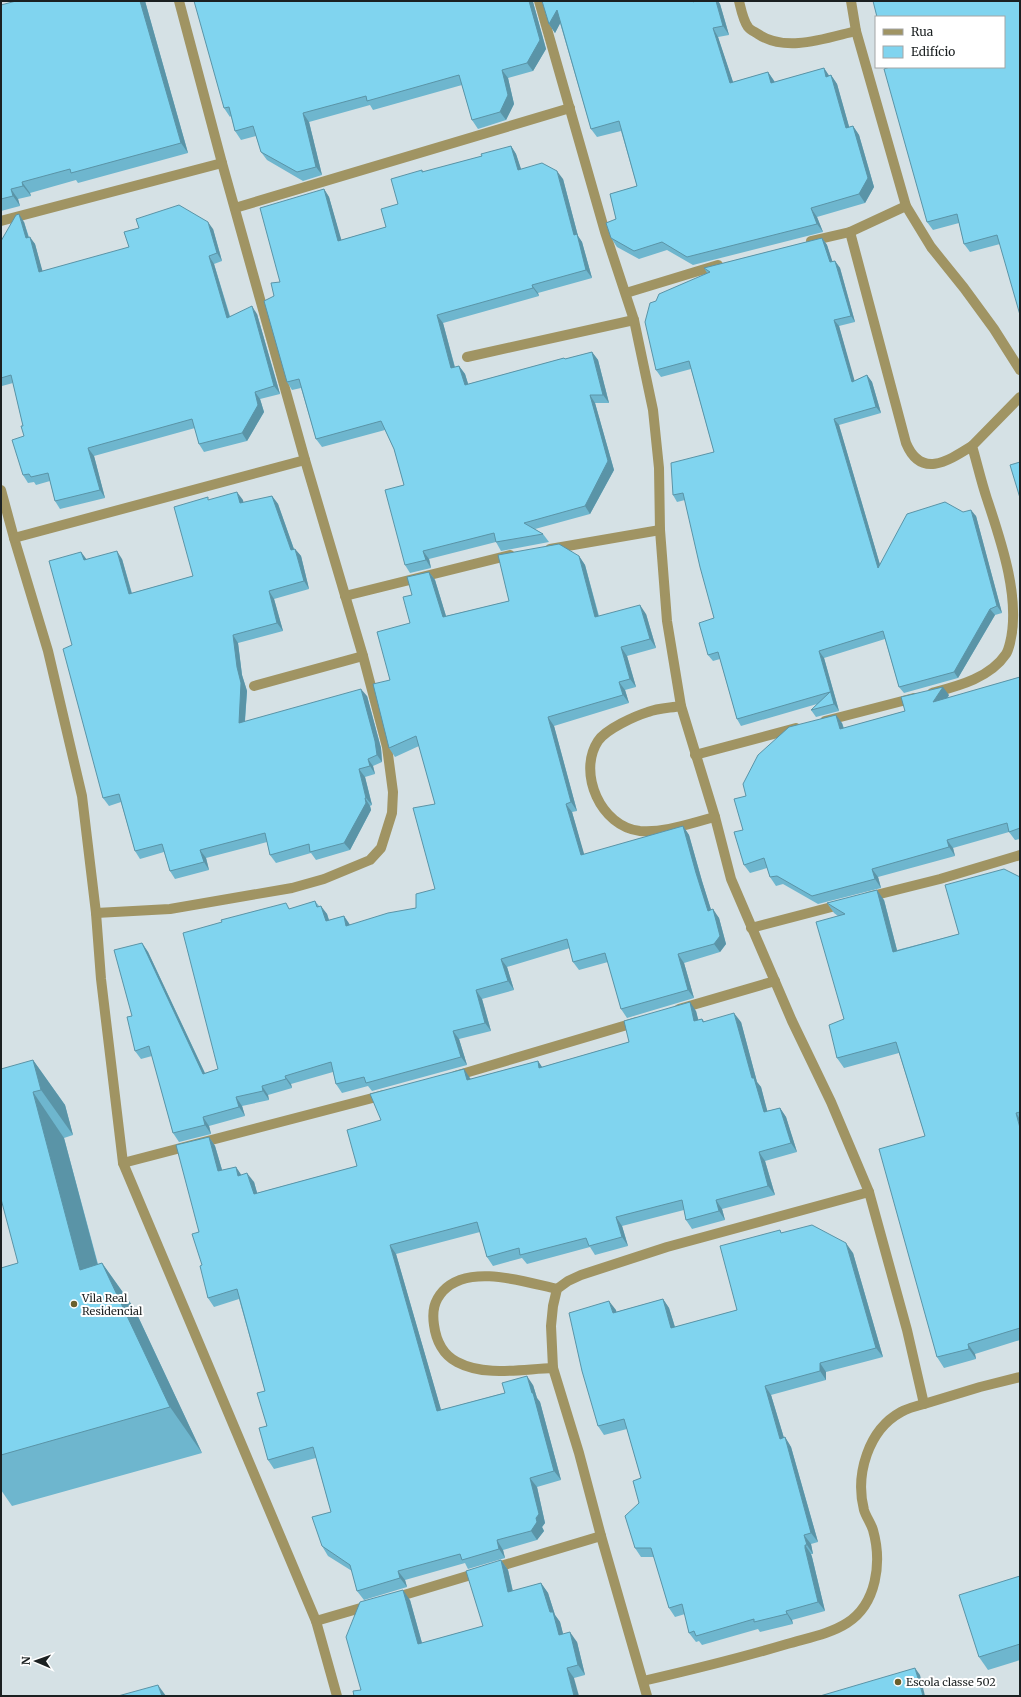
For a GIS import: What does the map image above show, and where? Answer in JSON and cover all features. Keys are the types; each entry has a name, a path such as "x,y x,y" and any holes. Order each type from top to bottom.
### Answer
{"street":[{"path":"96,913 170,909 292,888 324,879 370,860 381,848 392,813 393,792 387,747 363,656 305,460 222,163 179,1"},
{"path":"539,1 605,232 634,320 653,410 659,468 660,530 667,621 681,706 715,817 731,879 792,1021 831,1102 869,1192 907,1330 924,1404"},
{"path":"739,1 741,12 748,28 764,38 781,43 820,39 856,31"},
{"path":"851,1 856,31 906,206 931,247 973,300 1020,370"},
{"path":"235,208 570,108"},
{"path":"1,221 222,163"},
{"path":"800,244 850,232 906,206"},
{"path":"850,232 906,443 910,452 915,458 930,464 938,464 951,459 972,446 1020,397"},
{"path":"626,294 729,262"},
{"path":"467,357 634,320"},
{"path":"695,755 954,687 982,676 1006,654 1013,636 1017,615 1015,594 998,529 987,498 972,446"},
{"path":"14,538 305,460"},
{"path":"1,490 48,651 82,796 96,913 101,979 123,1163 316,1621 337,1696"},
{"path":"539,550 660,530"},
{"path":"345,596 517,554"},
{"path":"254,686 363,656"},
{"path":"681,706 649,711 628,720 598,740 592,756 591,772 595,794 607,814 623,825 639,831 657,831 715,817"},
{"path":"751,928 940,879 1020,855"},
{"path":"668,1012 775,981"},
{"path":"448,1078 646,1019"},
{"path":"123,1163 395,1092"},
{"path":"647,1696 579,1453 553,1368 551,1326 553,1306 557,1289 568,1281 581,1275 667,1246 869,1192"},
{"path":"553,1368 480,1370 457,1362 448,1356 439,1344 434,1326 433,1311 437,1298 445,1289 456,1281 483,1276 505,1278 557,1289"},
{"path":"643,1682 741,1658 820,1635 847,1623 864,1607 873,1591 877,1567 873,1529 864,1510 862,1488 863,1465 869,1448 878,1431 889,1420 902,1411 980,1387 1020,1377"},
{"path":"316,1621 601,1536"}],"building":[{"path":"16,1 140,1 181,143 71,173 70,169 22,182 23,186 11,189 13,196 1,199 1,5"},
{"path":"194,1 529,1 540,40 527,63 502,70 508,95 500,112 472,120 459,75 367,101 366,96 303,113 316,167 297,172 261,152 253,126 235,131 229,107 224,108"},
{"path":"542,1 716,1 723,26 713,28 730,83 768,72 771,83 824,68 826,77 831,75 846,128 853,126 868,178 859,194 811,208 817,224 687,257 662,242 634,251 611,238 606,223 616,219 610,194 637,186 619,121 591,129 557,10 549,24"},
{"path":"873,1 1020,1 1020,315 997,235 964,244 957,214 927,222 884,69 1005,68 1005,16 877,16"},
{"path":"511,146 518,170 542,163 557,171 574,235 577,234 586,270 532,285 533,288 437,315 451,368 459,366 465,385 564,358 592,352 603,395 590,395 608,461 585,506 524,523 543,534 496,542 494,533 423,551 426,560 405,565 385,490 404,485 394,449 381,421 316,439 299,379 287,382 264,301 274,296 271,283 280,282 260,208 324,189 338,241 386,227 381,209 398,204 391,179 482,156 481,154"},
{"path":"179,205 208,222 217,253 209,256 227,318 252,306 274,386 255,392 258,405 242,433 199,444 192,419 88,448 100,490 55,501 48,473 31,477 29,474 23,475 12,440 24,436 11,375 1,378 1,241 16,215 19,214 26,238 30,237 39,272 129,247 124,232 139,228 136,219"},
{"path":"822,238 830,262 835,261 851,316 834,320 852,382 867,375 876,407 834,419 878,568 907,514 945,502 963,512 971,510 997,606 990,609 954,672 899,687 883,631 819,651 834,704 811,710 830,692 737,719 718,652 708,655 699,623 714,618 700,567 683,493 673,495 671,463 714,452 689,361 656,370 645,322 650,303 656,301 659,294 710,272 704,268"},
{"path":"1020,462 1020,498 1010,465"},
{"path":"237,492 240,503 272,496 291,550 295,549 304,581 269,591 277,623 233,635 237,667 241,683 239,723 361,689 375,741 377,755 368,759 370,766 359,769 366,803 344,843 310,852 309,844 270,855 265,833 200,850 204,862 170,871 162,844 135,851 119,794 103,798 63,649 72,645 49,561 81,552 84,560 117,551 129,594 193,576 174,507 208,497 208,500"},
{"path":"559,544 579,556 595,617 640,605 650,639 621,647 630,679 619,682 623,695 548,717 571,802 566,804 581,855 683,826 708,911 713,909 720,936 714,944 678,954 688,990 621,1009 605,953 573,962 567,939 501,959 508,981 476,990 485,1023 453,1031 461,1057 366,1083 364,1077 336,1084 331,1062 285,1076 286,1079 262,1086 263,1091 236,1097 239,1107 203,1117 205,1125 173,1133 149,1046 135,1051 127,1017 132,1016 114,950 142,943 203,1074 218,1069 183,933 222,922 221,920 286,903 289,909 315,901 317,907 321,906 326,921 344,916 346,926 388,913 416,908 416,894 435,889 413,808 435,804 416,736 389,748 373,684 390,680 377,632 410,623 403,597 412,595 407,577 429,572 443,617 509,601 498,555"},
{"path":"1020,677 1020,828 1009,832 1007,823 947,840 949,847 872,869 875,879 812,896 777,876 770,877 764,858 744,865 734,832 743,830 734,799 746,796 743,784 758,755 789,727 836,715 840,729 905,711 901,697 943,687 933,702"},
{"path":"1004,869 1020,877 1020,1112 1016,1113 1020,1128 1020,1328 968,1344 969,1349 937,1357 879,1149 925,1136 896,1042 837,1058 829,1025 844,1019 816,922 845,914 827,903 877,890 893,952 959,934 945,885"},
{"path":"690,1002 694,1021 702,1019 703,1022 734,1013 752,1078 754,1078 764,1112 780,1108 791,1143 759,1152 768,1186 716,1200 719,1211 686,1220 682,1200 616,1217 622,1237 589,1246 586,1238 520,1255 519,1248 487,1257 477,1222 390,1245 437,1411 505,1393 502,1383 527,1376 554,1471 530,1478 539,1514 536,1518 537,1522 531,1531 497,1540 499,1549 462,1560 460,1554 398,1571 400,1578 357,1591 350,1565 322,1546 312,1517 331,1512 313,1447 268,1460 259,1428 267,1426 257,1393 265,1391 237,1289 208,1298 200,1266 202,1265 192,1234 199,1232 176,1145 209,1137 218,1171 236,1167 238,1176 247,1173 254,1194 357,1166 347,1130 381,1120 370,1094 464,1069 467,1080 538,1061 539,1068 629,1042 624,1021"},
{"name":"Vila Real Residencial","path":"33,1060 41,1090 33,1092 80,1270 102,1263 170,1407 1,1455 1,1268 18,1263 1,1199 1,1069"},
{"path":"812,1225 846,1243 876,1348 820,1363 820,1371 765,1386 780,1439 785,1437 811,1533 804,1535 807,1545 805,1545 805,1548 818,1602 786,1611 787,1614 754,1622 754,1619 696,1636 694,1631 689,1633 682,1604 669,1608 651,1548 635,1548 625,1516 639,1503 633,1481 641,1478 624,1419 598,1426 582,1371 569,1313 609,1301 613,1313 663,1299 671,1328 737,1310 720,1246 780,1230 781,1233"},
{"path":"501,1560 508,1592 541,1583 550,1612 553,1612 559,1635 570,1632 578,1665 567,1668 574,1696 354,1696 353,1691 361,1690 346,1637 360,1602 403,1590 418,1644 483,1626 466,1571"},
{"path":"1020,1576 1020,1644 979,1657 959,1595"},
{"name":"Escola classe 502","path":"915,1668 923,1696 820,1696"},
{"path":"158,1685 162,1696 118,1696"}],"place":[{"name":"Vila Real Residencial","path":"74,1304"},
{"name":"Escola classe 502","path":"898,1682"}]}
